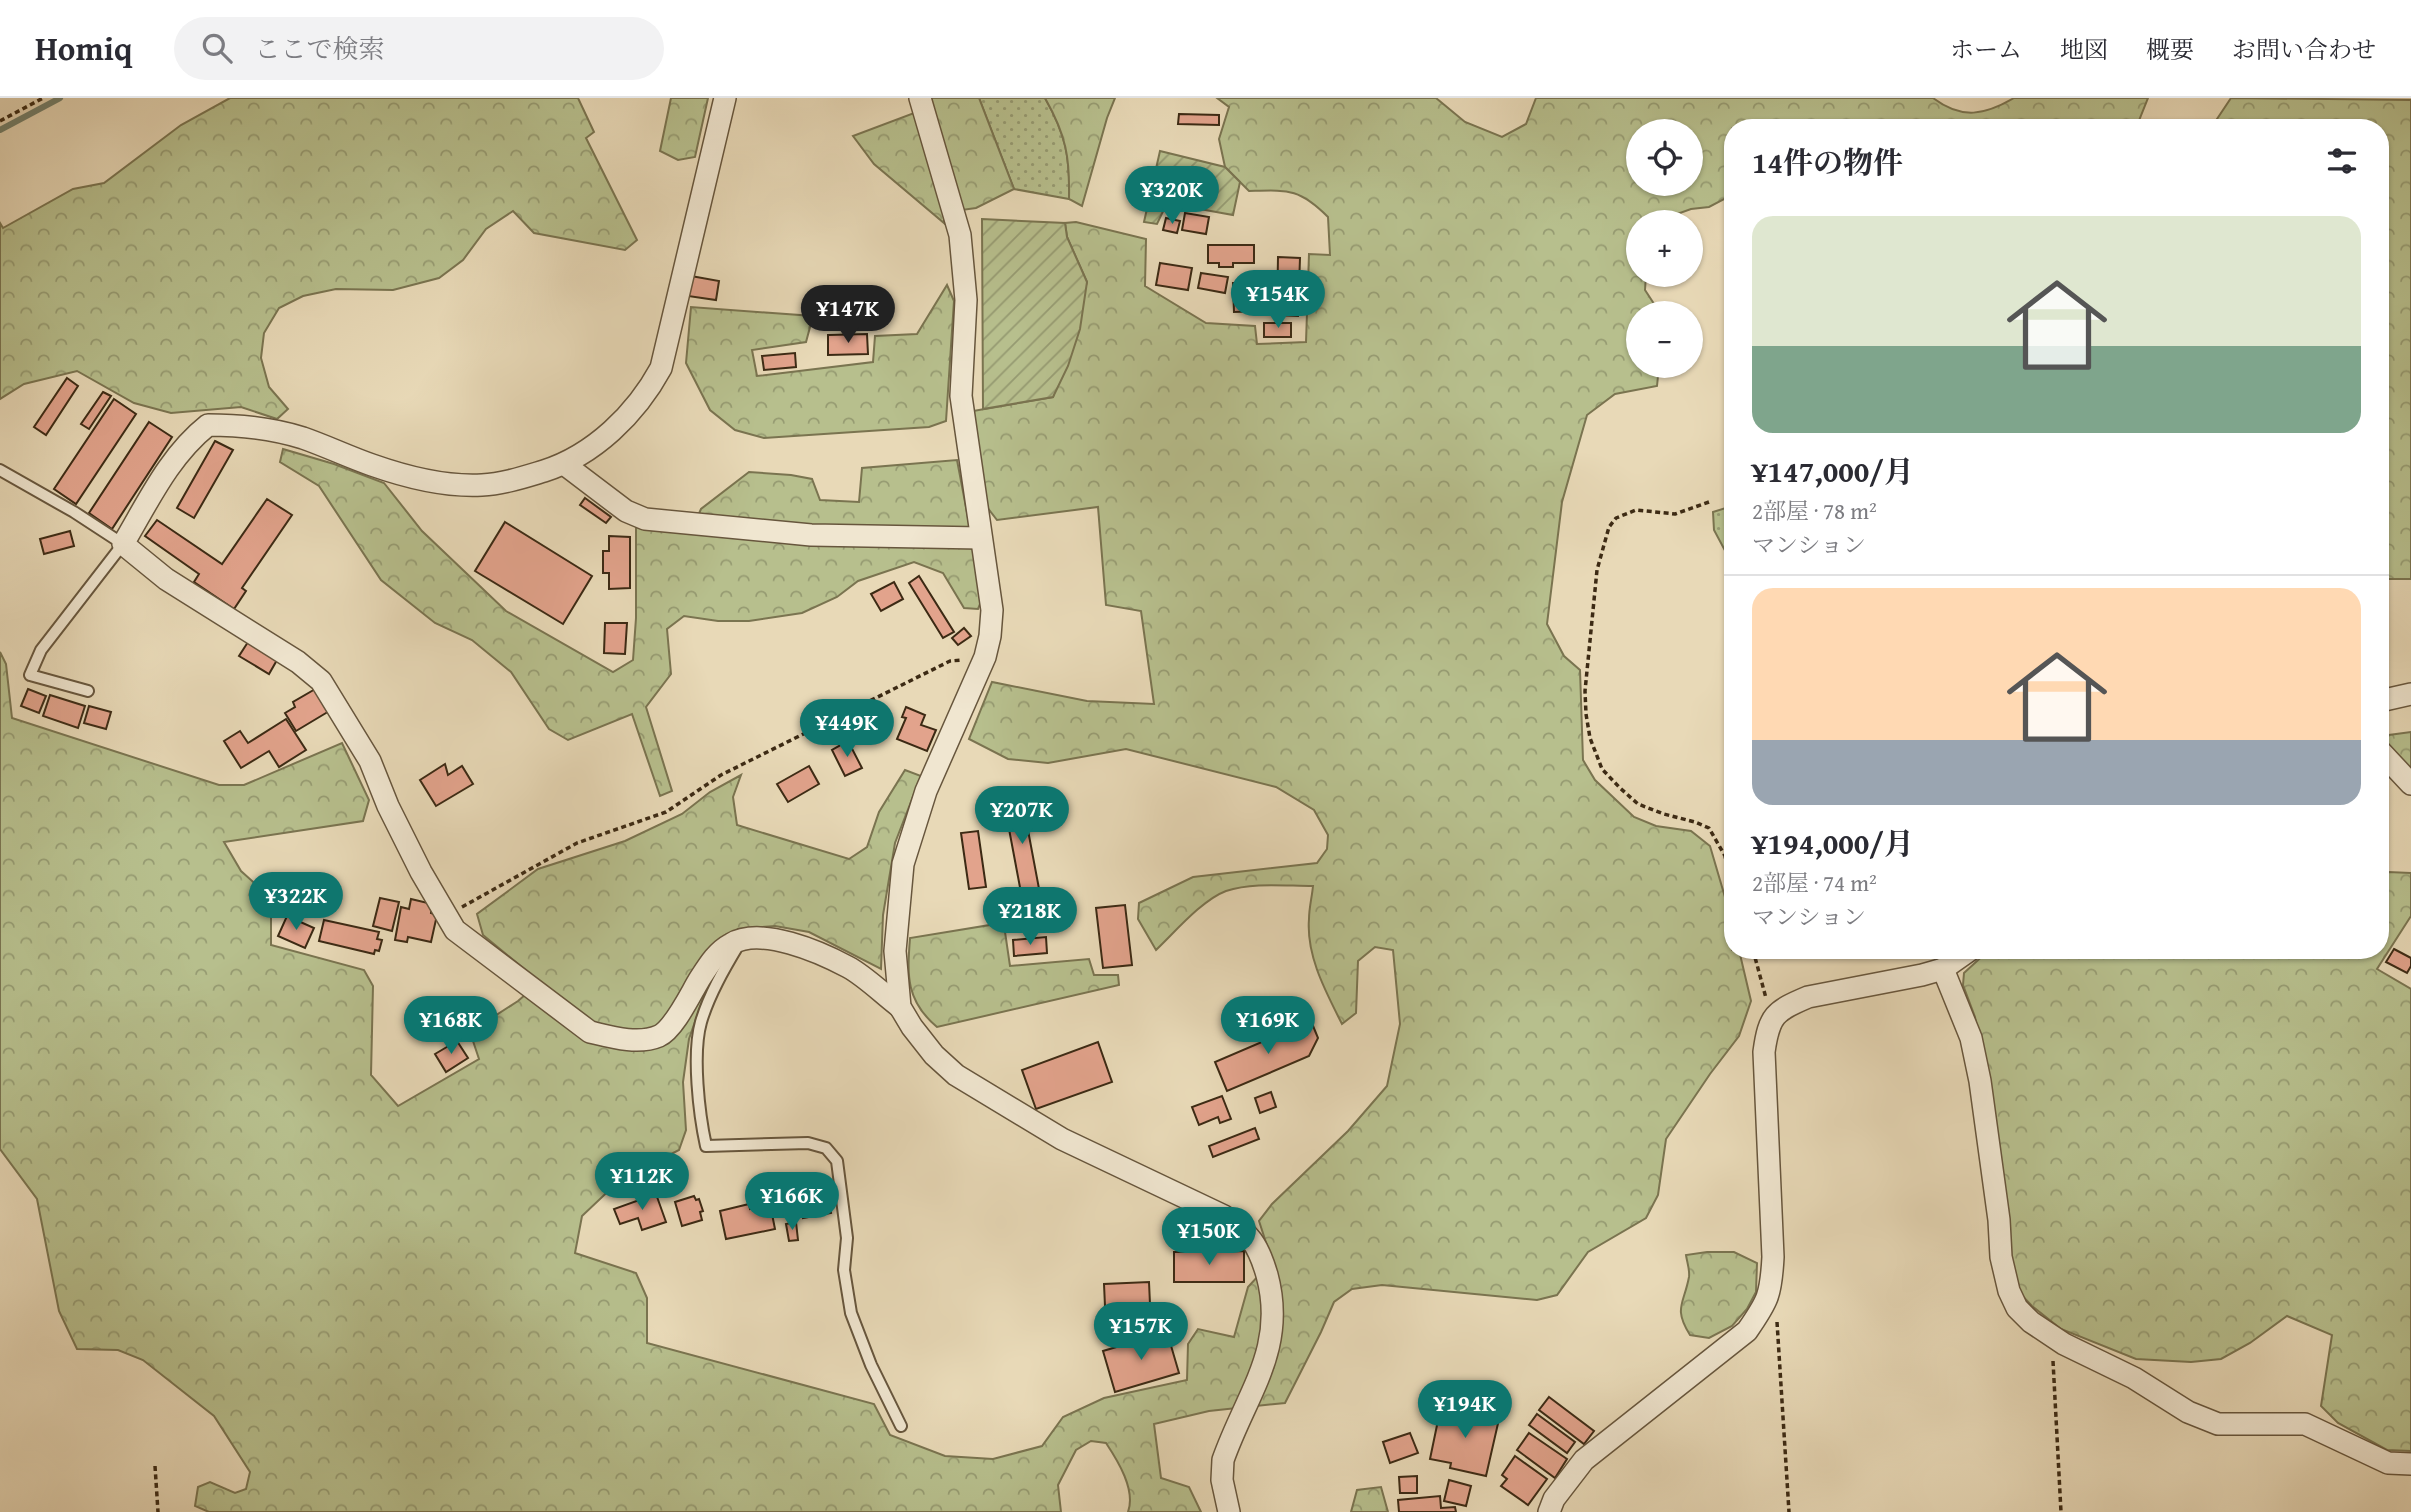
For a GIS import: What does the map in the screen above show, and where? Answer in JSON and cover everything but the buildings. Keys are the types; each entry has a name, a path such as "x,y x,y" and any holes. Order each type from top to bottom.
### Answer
{"street":[{"path":"725,98 661,368 650,388 609,433 584,453 564,464 518,479 482,485 443,483 375,466 302,438 208,425 189,440 172,462 123,544 166,579 298,662 321,681 370,761 388,806 421,872 455,930 590,1032 612,1038 640,1040 660,1036 671,1026 713,959 730,944 742,939 767,938 788,943 851,968 900,1007 934,1055 956,1075 1062,1139 1224,1216 1241,1228 1255,1242 1274,1310 1271,1343 1223,1460 1222,1480 1229,1512"},
{"path":"900,1007 895,951 903,864 926,792 985,657 992,610 961,397 966,300 960,235 920,98"},
{"path":"564,464 626,511 645,519 811,535 981,538"},
{"path":"2389,699 2411,694"},
{"path":"2389,761 2411,785"},
{"path":"1549,1512 1554,1500 1584,1460 1747,1331 1771,1290 1773,1257 1764,1052 1767,1028 1776,1015 1808,998 1922,975 1943,969 1957,959"},
{"path":"1943,969 1971,1038 1980,1081 2001,1257 2009,1291 2017,1308 2064,1344 2134,1378 2188,1412 2218,1424 2305,1424 2388,1463 2411,1464"}],"lane":[{"path":"0,470 74,512 123,544 41,650 30,675 88,691"},
{"path":"742,939 724,970 701,1023 698,1050 700,1118 706,1146 808,1143 826,1148 836,1161 847,1238 844,1270 851,1313 901,1426"}],"path":[{"path":"0,121 43,98"},
{"path":"1710,502 1675,514 1636,510 1616,518 1609,527 1597,570 1586,714 1590,738 1602,768 1620,788 1638,804 1709,828 1724,854"},
{"path":"446,916 578,843 666,812 721,775 950,661 985,657"},
{"path":"1755,959 1763,991 1776,1015"},
{"path":"1765,1303 1776,1316 1779,1342 1789,1512"},
{"path":"2051,1335 2061,1512"},
{"path":"155,1466 158,1512"}],"green space":[{"path":"230,98 578,98 594,132 586,138 637,240 625,250 534,233 513,211 486,229 463,260 439,278 393,290 336,289 303,296 279,308 264,333 261,358 269,387 288,409 277,419 241,407 171,413 134,403 77,371 24,384 0,399 0,223 3,228 73,189 104,183 181,125"},
{"path":"671,98 708,98 695,157 678,160 660,151"},
{"path":"928,98 979,98 1014,189 976,208 962,210"},
{"path":"979,98 1045,98 1058,123 1065,147 1069,171 1069,199 1014,189"},
{"path":"1045,98 1115,98 1082,206 1069,199 1069,171 1065,147 1058,123"},
{"path":"1217,98 1436,98 1465,122 1502,137 1526,124 1536,98 1933,98 1954,110 1974,113 2014,98 2148,98 2140,119 1724,119 1724,199 1709,207 1688,210 1626,210 1626,287 1645,287 1652,301 1626,301 1626,378 1658,378 1657,386 1615,394 1587,415 1562,502 1547,624 1564,656 1580,670 1583,760 1595,780 1634,817 1656,826 1691,831 1710,846 1724,894 1724,959 1741,959 1751,1001 1739,1036 1666,1139 1658,1195 1646,1218 1588,1252 1557,1295 1537,1300 1382,1285 1352,1289 1334,1302 1285,1403 1209,1411 1154,1424 1161,1478 1189,1487 1201,1512 1128,1512 1130,1494 1120,1467 1106,1443 1091,1441 1076,1450 1058,1485 1061,1512 209,1512 195,1506 198,1487 210,1482 235,1493 246,1489 250,1472 214,1416 143,1360 118,1350 77,1349 59,1311 37,1199 0,1149 0,652 6,664 12,718 219,785 244,785 342,743 369,800 363,821 224,842 241,871 271,898 271,945 364,970 373,986 371,1075 398,1106 479,1059 470,1032 518,1001 540,982 483,935 477,914 538,869 625,841 682,814 710,792 741,775 733,797 737,825 849,859 867,847 879,812 905,770 921,776 895,843 883,915 881,969 809,932 775,926 738,929 721,947 689,1039 683,1082 686,1130 679,1150 620,1180 582,1216 575,1253 636,1273 647,1298 647,1343 874,1404 890,1435 945,1456 993,1459 1042,1446 1063,1417 1104,1398 1187,1380 1188,1344 1198,1329 1234,1337 1248,1287 1272,1261 1259,1221 1272,1204 1348,1131 1387,1086 1400,1024 1393,950 1375,947 1358,961 1356,1013 1342,1024 1318,973 1311,947 1309,915 1313,886 1258,885 1226,891 1198,909 1156,950 1138,919 1139,903 1193,877 1317,863 1327,849 1328,835 1314,810 1276,787 1126,749 1048,763 1008,759 969,739 992,682 1087,701 1154,704 1141,611 1106,605 1098,507 997,520 983,502 973,411 1053,397 1087,282 1067,237 1065,223 1076,222 1146,239 1145,286 1206,323 1255,326 1257,344 1306,342 1309,254 1330,255 1328,217 1309,201 1292,193 1249,191 1225,167 1219,139 1229,107"},
{"path":"2231,98 2411,100 2411,579 2389,579 2389,119 2217,119"},
{"path":"914,113 944,215 944,223 874,164 853,136"},
{"path":"1160,151 1225,167 1240,182 1233,215 1167,203 1157,224 1144,222"},
{"path":"982,219 1065,223 1067,237 1087,282 1080,329 1068,366 1053,397 983,409"},
{"path":"947,285 954,301 946,421 929,427 764,438 735,430 710,410 686,363 691,307 813,316 806,342 752,350 757,376 873,362 875,336 917,334"},
{"path":"283,449 384,483 422,531 506,611 613,672 633,660 636,527 691,532 701,509 749,472 812,479 820,500 859,502 862,468 957,460 983,597 978,609 964,608 943,573 914,562 858,581 837,597 802,613 749,621 718,621 684,616 667,629 671,674 646,707 672,791 660,796 632,714 568,740 549,729 511,672 472,640 435,623 381,580 319,486 280,462"},
{"path":"1724,509 1724,549 1714,530 1713,512"},
{"path":"2411,732 2411,775 2389,750 2389,735"},
{"path":"2389,872 2411,873 2411,916 2389,950"},
{"path":"1057,914 1062,928 1005,932 1010,966 1089,959 1094,975 1118,975 1119,985 937,1027 919,1007 909,976 910,938"},
{"path":"1979,959 2383,959 2377,969 2411,989 2411,1451 2387,1450 2338,1423 2321,1406 2332,1335 2287,1316 2250,1343 2221,1359 2191,1362 2136,1359 2061,1329 2032,1306 2012,1285 1988,1086 1975,1017 1963,985 1964,973"},
{"path":"1734,1252 1757,1263 1756,1292 1747,1309 1732,1326 1709,1338 1690,1335 1681,1312 1689,1277 1686,1255"},
{"path":"1381,1487 1388,1512 1351,1512 1357,1490"}],"waterway":[{"path":"0,130 60,98"}]}
